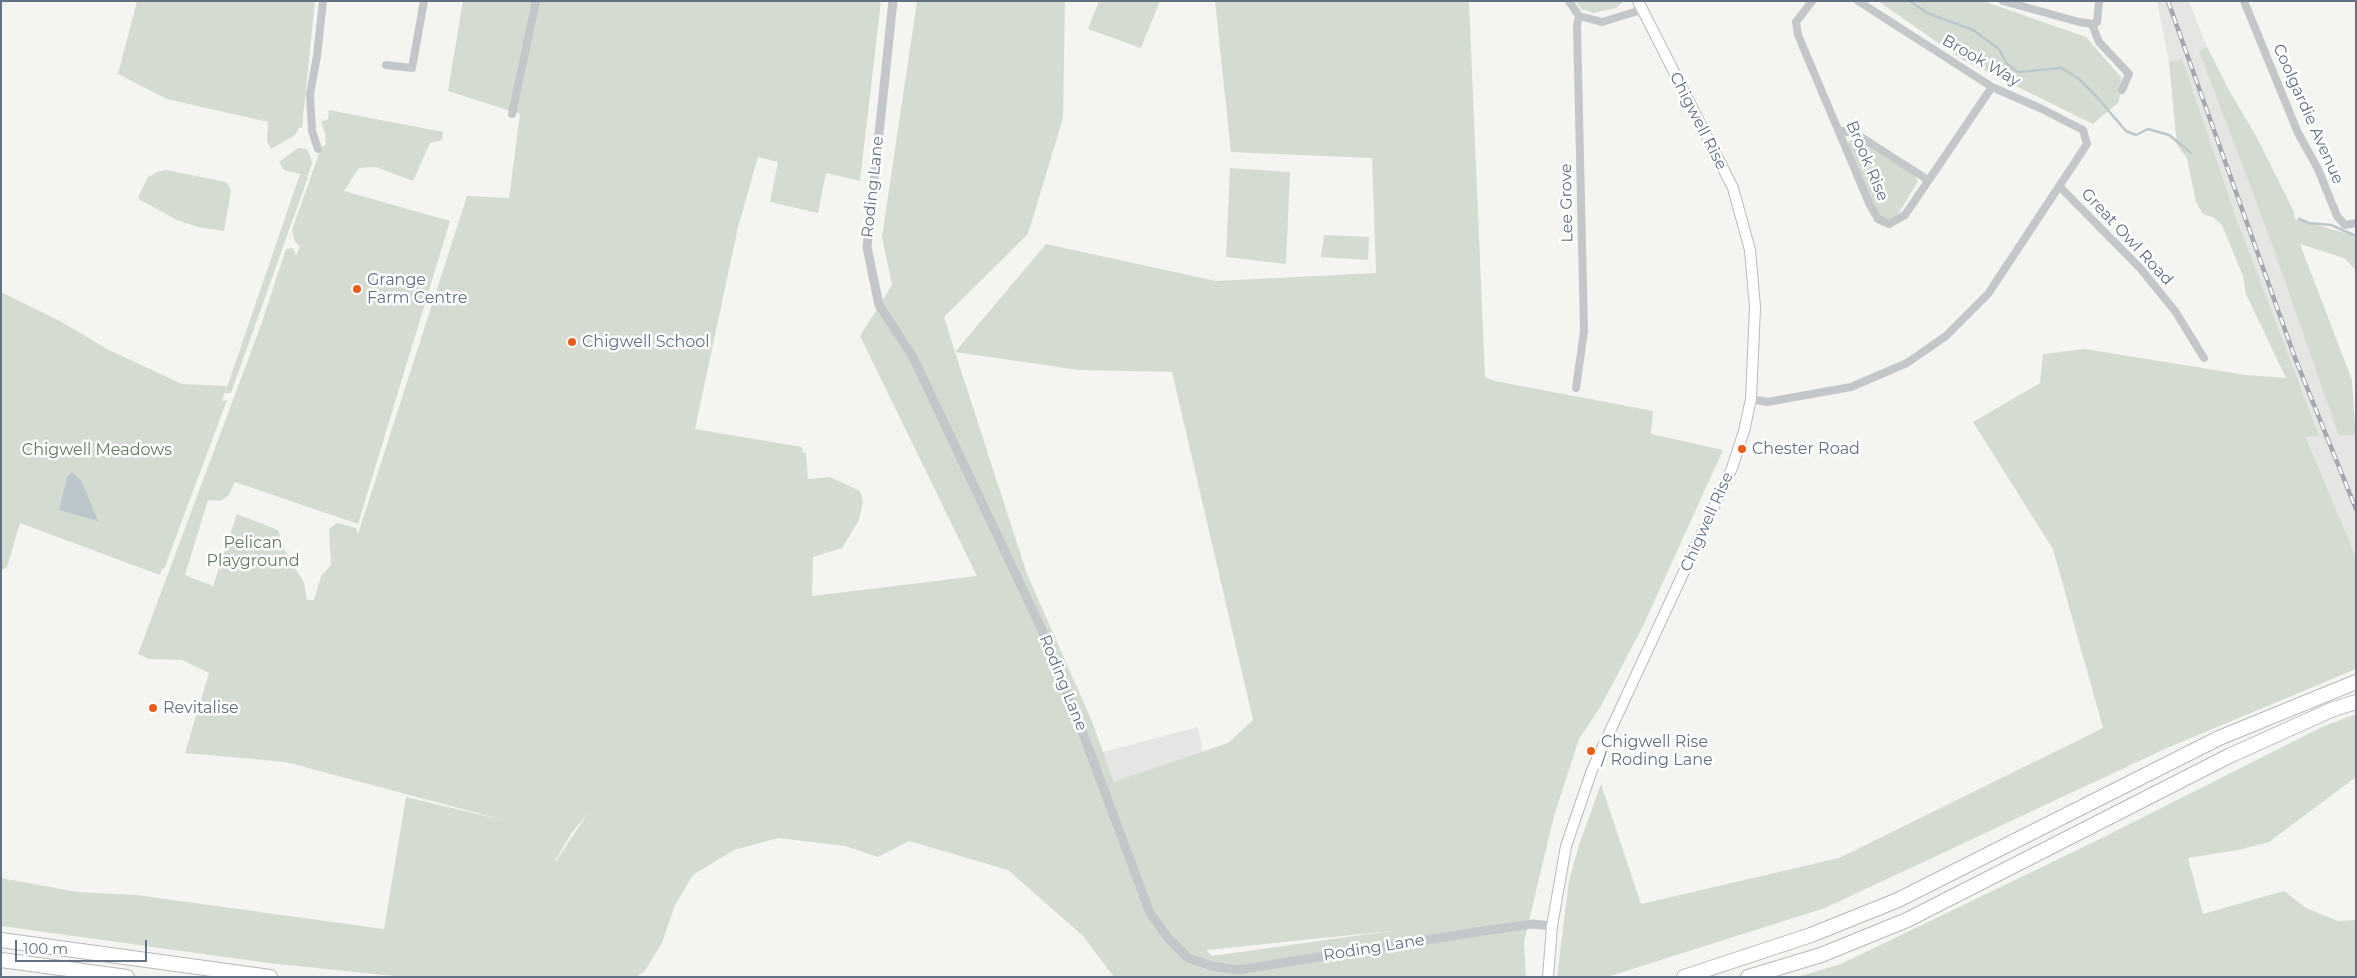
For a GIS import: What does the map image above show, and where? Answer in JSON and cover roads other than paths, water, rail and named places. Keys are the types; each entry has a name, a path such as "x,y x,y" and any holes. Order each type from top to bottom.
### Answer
{"highway":[{"path":"1684,977 1811,935 1898,900 2220,738 2356,682"},
{"path":"1748,977 1821,954 1907,920 2229,756 2356,702"},
{"path":"1,940 270,977"},
{"path":"1,960 127,977"}],"main road":[{"name":"Chigwell Rise","path":"1552,926 1566,846 1592,770 1732,468 1744,431 1751,399 1755,307 1750,250 1733,188 1640,6"},
{"path":"1548,977 1552,926"}],"street":[{"path":"318,149 312,131 310,94 317,56 323,1"},
{"path":"386,65 412,68 424,1"},
{"path":"512,114 536,1"},
{"name":"Roding Lane","path":"893,1 867,247 879,305 913,357 1042,630 1154,919 1168,938 1188,958 1212,966 1238,970 1533,924 1552,926"},
{"path":"1569,1 1579,16 1602,22 1640,6"},
{"name":"Brook Rise","path":"1812,1 1796,22 1798,34 1869,203 1878,219 1890,224 1905,215 1992,87"},
{"name":"Brook Way","path":"1858,1 1992,87 2084,130 2087,144 2060,186"},
{"path":"2003,1 2079,22 2095,23"},
{"path":"2099,1 2095,23 2099,42 2129,74 2122,90"},
{"name":"Coolgardie Avenue","path":"2244,1 2298,133 2318,169 2337,216 2345,225 2356,223"},
{"name":"Lee Grove","path":"1576,388 1584,330 1577,26 1579,16"},
{"path":"1839,130 1858,134 1928,180"},
{"path":"1751,399 1767,402 1851,387 1907,363 1938,342 1988,294 2060,186"},
{"name":"Great Owl Road","path":"2060,186 2140,268 2175,311 2204,358"}],"waterway":[{"path":"1910,1 1927,13 1973,30 1999,49 2007,64 2018,72 2061,68 2078,78 2126,131 2136,135 2148,129 2169,135 2191,153"},
{"path":"2299,219 2309,223 2331,225 2356,236"}],"railway":[{"path":"2168,1 2295,358 2356,509"}],"place":[{"name":"Grange Farm Centre","path":"357,289"},
{"name":"Chigwell School","path":"572,342"},
{"name":"Chester Road","path":"1742,449"},
{"name":"Revitalise","path":"153,708"},
{"name":"Chigwell Rise / Roding Lane","path":"1591,751"}],"park label":[{"name":"Chigwell Meadows","path":"97,450"},
{"name":"Pelican Playground","path":"253,552"}]}
